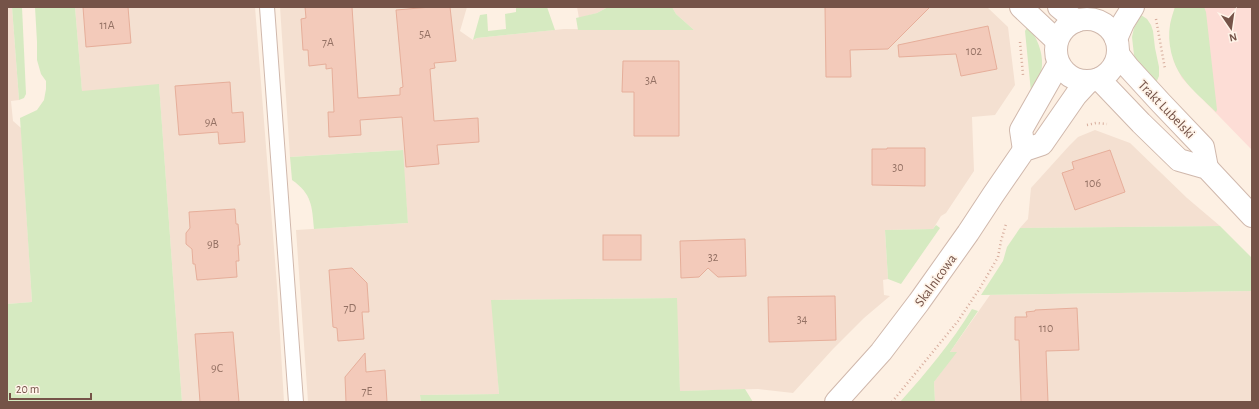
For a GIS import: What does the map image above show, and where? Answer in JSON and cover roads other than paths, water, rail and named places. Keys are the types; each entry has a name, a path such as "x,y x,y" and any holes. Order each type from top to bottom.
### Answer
{"street":[{"path":"1021,7 1056,40"},
{"path":"1117,46 1109,28 1081,13 1064,28 1056,40 1055,56 1058,64 1064,72 1072,78 1082,82 1104,77 1115,64 1117,46 1123,23 1133,7"},
{"name":"Trakt Lubelski","path":"1094,80 1179,160 1207,168 1203,147 1128,68 1117,46"},
{"path":"1058,64 1021,130 1024,150 1042,144 1076,95 1094,80"},
{"name":"Skalnicowa","path":"836,402 881,352 919,302 1024,150"},
{"path":"1207,168 1252,216"}],"lane":[{"path":"268,7 296,402"}]}
